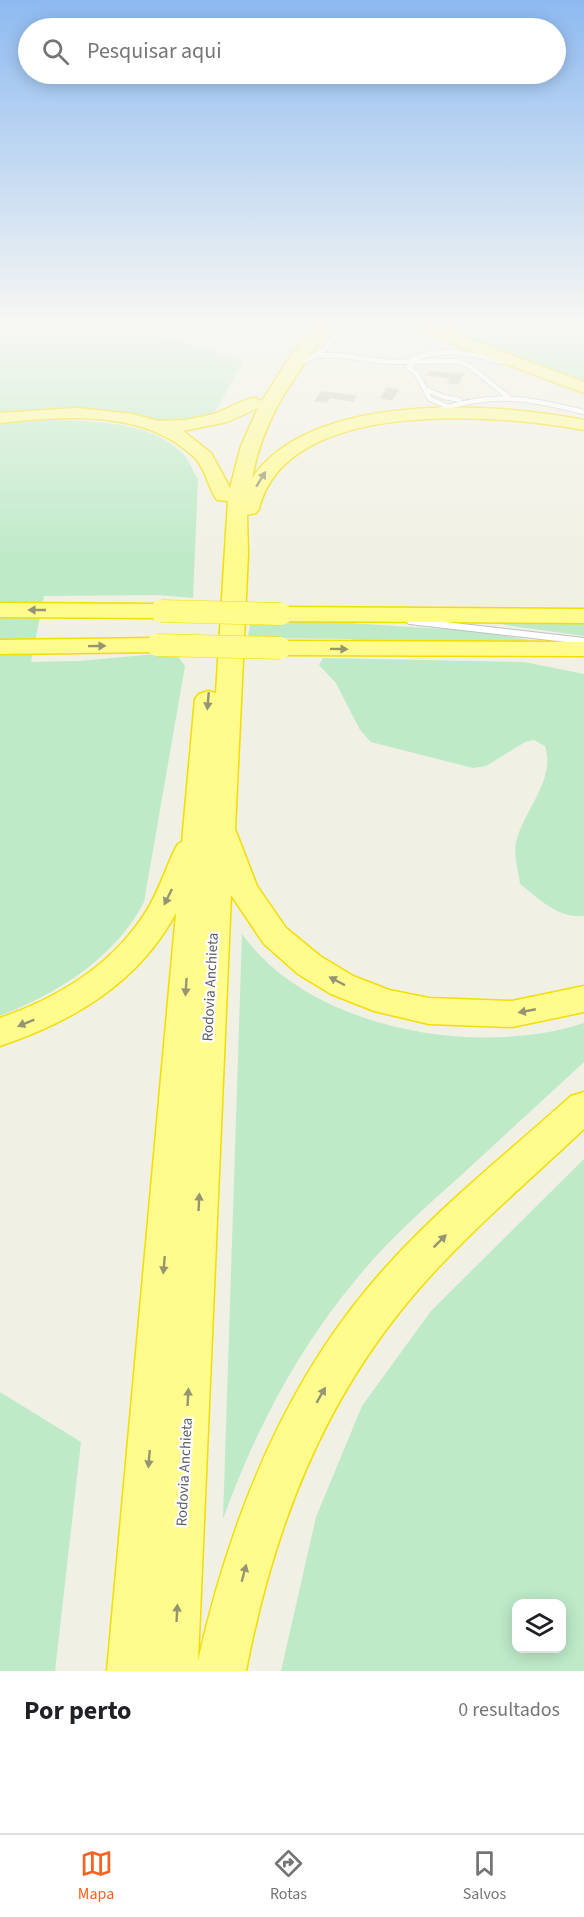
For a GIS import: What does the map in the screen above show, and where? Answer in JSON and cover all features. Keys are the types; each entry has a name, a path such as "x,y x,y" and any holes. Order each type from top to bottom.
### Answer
{"highway":[{"path":"0,418 35,414 104,415 156,426 206,424 232,415 252,404"},
{"name":"Rodovia Anchieta","path":"174,1671 224,496 241,428 253,404"},
{"name":"Rodovia Anchieta","path":"132,1671 209,823 237,554 238,495 251,443 269,404"},
{"path":"237,554 252,496 265,472 287,452 317,437 349,426 388,417 451,408 522,414 584,425"},
{"path":"156,426 189,443 199,451 211,468 224,496"},
{"path":"0,610 584,616"},
{"path":"527,615 584,610"},
{"path":"0,647 157,645 458,650 584,649"},
{"path":"458,650 532,658 584,668"},
{"path":"209,823 243,889 275,936 309,965 342,985 386,1002 429,1011 512,1014 584,999"},
{"path":"0,1032 35,1019 84,993 130,955 159,918 209,823"},
{"path":"221,1671 244,1570 262,1515 283,1465 342,1358 382,1303 425,1256 584,1107"}],"lane":[{"path":"442,404 451,408 472,404"},
{"path":"448,404 451,408"},
{"path":"543,404 584,412"},
{"path":"353,615 513,631 584,641"}],"green space":[{"path":"0,404 220,404 213,414 191,422 149,419 98,409 56,408 56,420 107,423 141,430 172,444 184,455 198,479 193,598 157,595 44,596 31,662 79,661 156,654 177,655 185,666 144,902 132,922 101,957 63,985 0,1016"},
{"path":"287,619 474,631 555,644 356,644 352,639 248,638 250,623"},
{"path":"491,619 584,620 584,636 505,625"},
{"path":"323,658 524,662 584,674 584,916 574,916 557,911 520,884 515,847 520,830 543,783 547,759 545,746 534,740 525,742 486,766 473,768 371,742 360,730 336,683 319,665"},
{"path":"242,934 272,967 309,993 352,1014 399,1028 447,1036 495,1037 542,1033 584,1023 584,1062 403,1228 354,1282 313,1336 278,1394 248,1456 223,1519"},
{"path":"584,1159 584,1671 281,1671 316,1517 362,1406 431,1311"},
{"path":"0,1392 81,1442 55,1671 0,1671"}]}
